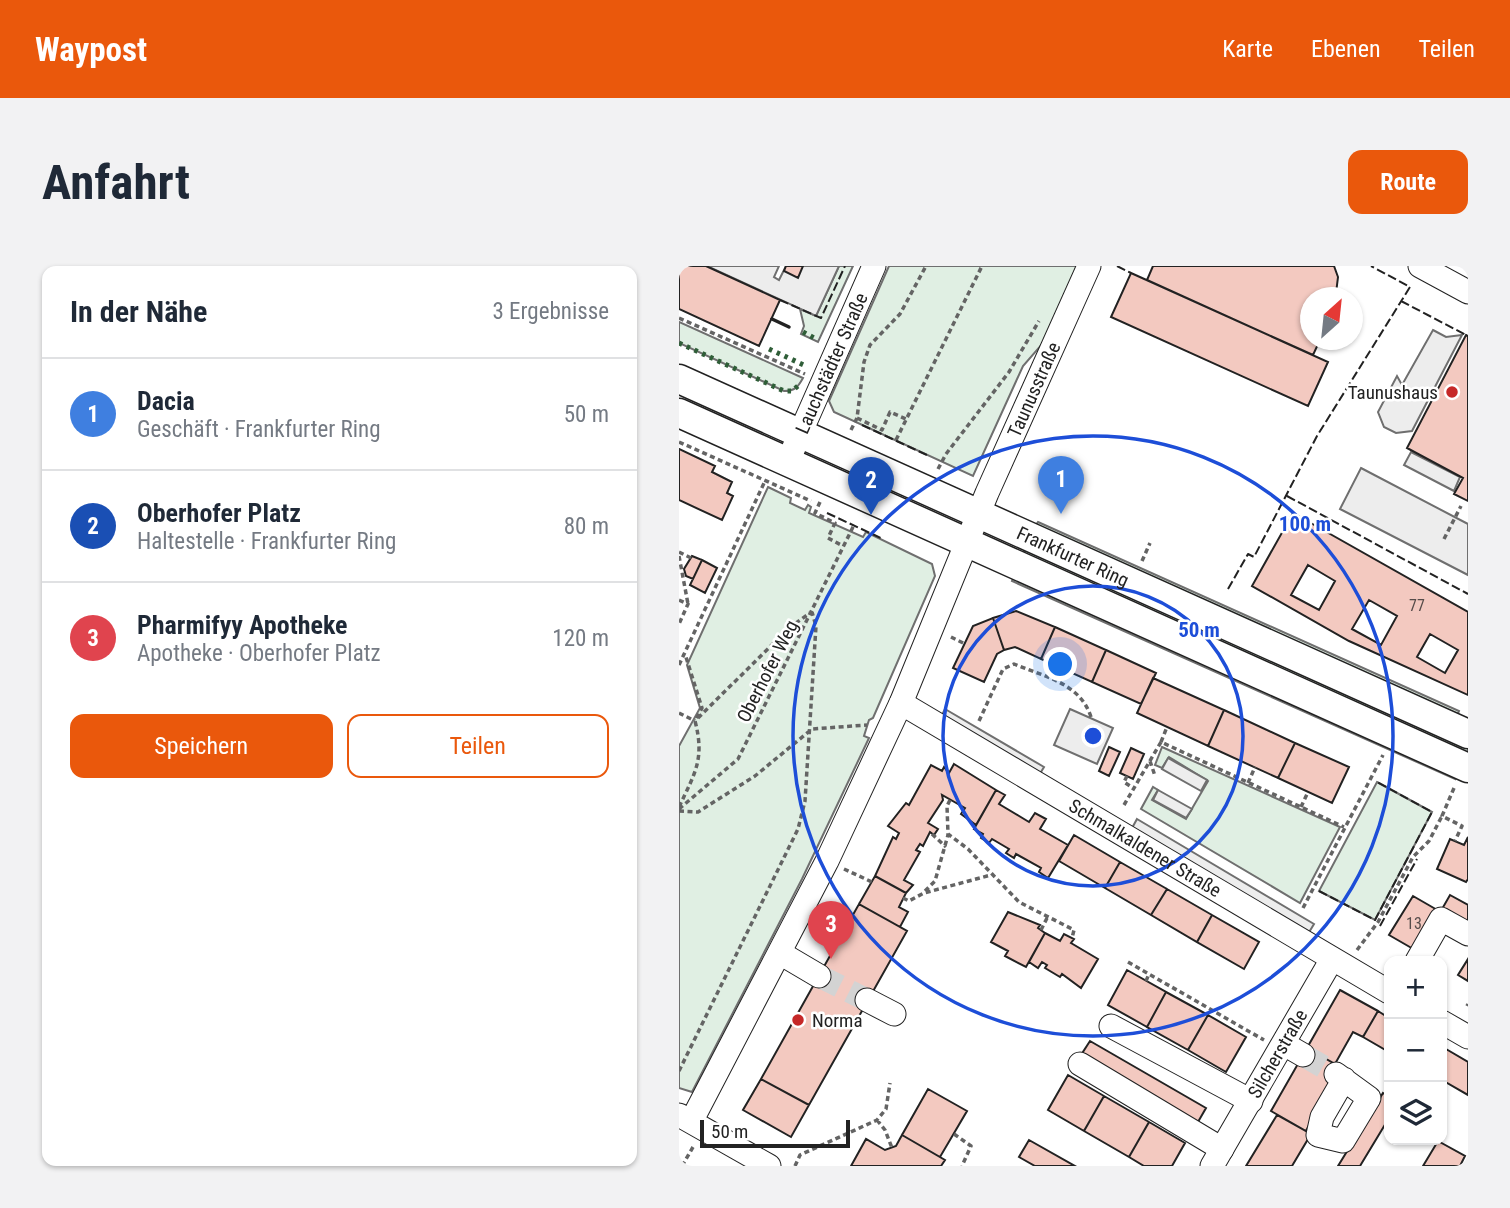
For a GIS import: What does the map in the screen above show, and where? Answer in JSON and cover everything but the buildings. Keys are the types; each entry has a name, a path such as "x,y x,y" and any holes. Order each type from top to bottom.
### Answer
{"main road":[{"name":"Frankfurter Ring","path":"679,379 1468,734"},
{"name":"Frankfurter Ring","path":"679,413 967,542 1461,778"}],"street":[{"name":"Lauchstädter Straße","path":"788,461 874,266"},
{"name":"Taunusstraße","path":"689,1126 827,861 901,703 978,514 1090,266"},
{"path":"1420,266 1468,292"},
{"name":"Schmalkaldener Straße","path":"901,703 1384,989"},
{"path":"1420,956 1441,919 1468,934"},
{"path":"780,953 819,976"},
{"name":"Silcherstraße","path":"1080,1064 1217,1158 1251,1101 1289,1050 1332,959"},
{"path":"867,1000 894,1014"},
{"path":"1447,1025 1468,1037"},
{"path":"1111,1026 1251,1101"},
{"path":"689,1126 769,1166"}],"path":[{"path":"851,430 857,418 864,362 870,345 900,314 926,266"},
{"path":"895,440 982,266"},
{"path":"938,469 946,454 1009,372 1043,314"},
{"path":"679,318 823,382"},
{"path":"857,418 882,430 891,412 906,419"},
{"path":"679,665 765,481"},
{"path":"823,497 815,513 835,523 828,538 844,546"},
{"path":"1444,539 1461,506"},
{"name":"Oberhofer Weg","path":"679,809 738,759 854,525"},
{"path":"1142,561 1150,542"},
{"path":"679,554 691,558"},
{"path":"679,554 687,584 688,604 679,624"},
{"path":"687,584 689,577"},
{"path":"679,600 688,604"},
{"path":"679,1071 797,829 808,784 812,729 816,626 811,612 789,628 695,720"},
{"path":"685,653 702,708 695,720 701,743 699,765 679,809 698,812 755,776 812,729 871,725"},
{"path":"979,721 1003,669 1014,664 1077,692 1086,702 1091,717"},
{"path":"679,713 695,720"},
{"path":"1123,805 1161,742 1167,727"},
{"path":"1161,742 1345,827"},
{"path":"1303,908 1383,755"},
{"path":"1150,761 1155,776"},
{"path":"1248,783 1255,767"},
{"path":"1127,776 1124,782 1133,788"},
{"path":"1361,944 1378,922 1413,857 1429,841 1461,778"},
{"path":"1301,807 1308,792"},
{"path":"924,892 935,881 946,847 947,806 950,800"},
{"path":"1442,816 1462,826 1455,842"},
{"path":"932,834 946,847"},
{"path":"948,834 968,849 1019,902 1074,930 1072,938"},
{"path":"827,861 872,882"},
{"path":"908,891 905,899 991,874"},
{"path":"1041,930 1048,916"},
{"path":"1128,962 1226,1018 1289,1050"},
{"path":"1146,981 1149,974"},
{"path":"1187,1004 1190,998"},
{"path":"1223,1024 1226,1018"},
{"path":"795,1166 800,1155 877,1121 886,1109 890,1083"},
{"path":"877,1121 885,1130 892,1147"},
{"path":"682,1166 689,1126"},
{"path":"954,1134 971,1146 962,1166"}],"green space":[{"path":"839,266 853,266 818,342 801,334 804,326 800,309 816,316"},
{"path":"889,266 1077,266 1044,342 1023,366 973,476 834,412 829,401"},
{"path":"679,322 803,378 796,388 784,391 679,343"},
{"path":"768,487 791,498 790,503 805,510 808,505 811,507 809,513 863,537 866,532 932,564 935,576 873,718 869,720 864,736 869,738 802,879 692,1092 679,1088 679,746 700,708 687,665"},
{"path":"1038,522 1459,711 1457,716 1035,526"},
{"path":"1026,547 1468,746 1468,754 1023,554"},
{"path":"1014,576 1455,777 1455,779 1012,581"},
{"path":"1162,747 1340,827 1300,903 1141,809 1153,787 1158,790 1152,800 1186,819 1208,781 1169,757 1162,768 1155,765"},
{"path":"1377,782 1432,812 1375,920 1319,891"}],"shaded area":[{"path":"707,266 779,266 774,277 779,280 786,266 839,266 816,316"},
{"path":"1433,330 1446,337 1462,335 1412,431 1396,433 1384,427 1378,412 1397,376 1402,385"},
{"path":"1411,452 1460,477 1454,491 1404,465"},
{"path":"1361,468 1468,524 1468,575 1340,509"},
{"path":"945,709 1044,767 1038,777 940,719"},
{"path":"1070,709 1113,728 1097,764 1054,745"},
{"path":"1168,758 1207,780 1201,791 1162,769"},
{"path":"1158,790 1192,809 1186,818 1153,800"},
{"path":"1137,819 1314,924 1308,934 1131,830"}],"tunnel":[{"path":"819,976 867,1000"},
{"path":"1303,1055 1336,1074"}],"hedge":[{"path":"803,332 818,340"},
{"path":"679,343 784,391 792,391 799,385"},
{"path":"769,349 806,366"}],"fence":[{"path":"780,300 821,318 845,266"},
{"path":"1117,266 1131,273"},
{"path":"1228,589 1248,554 1254,557 1317,436 1410,287 1371,266"},
{"path":"1401,301 1466,335"},
{"path":"862,425 929,456"},
{"path":"1287,496 1468,594"},
{"path":"827,513 881,538"},
{"path":"1319,891 1375,920 1432,812 1377,782"},
{"path":"1380,926 1417,859"}],"wall":[{"path":"772,319 789,327"}],"place":[{"name":"Taunushaus","path":"1452,392"},
{"name":"Dacia","path":"1061,514"},
{"name":"Oberhofer Platz","path":"871,515"},
{"name":"Pharmifyy Apotheke","path":"831,959"},
{"name":"Norma","path":"798,1020"}]}
